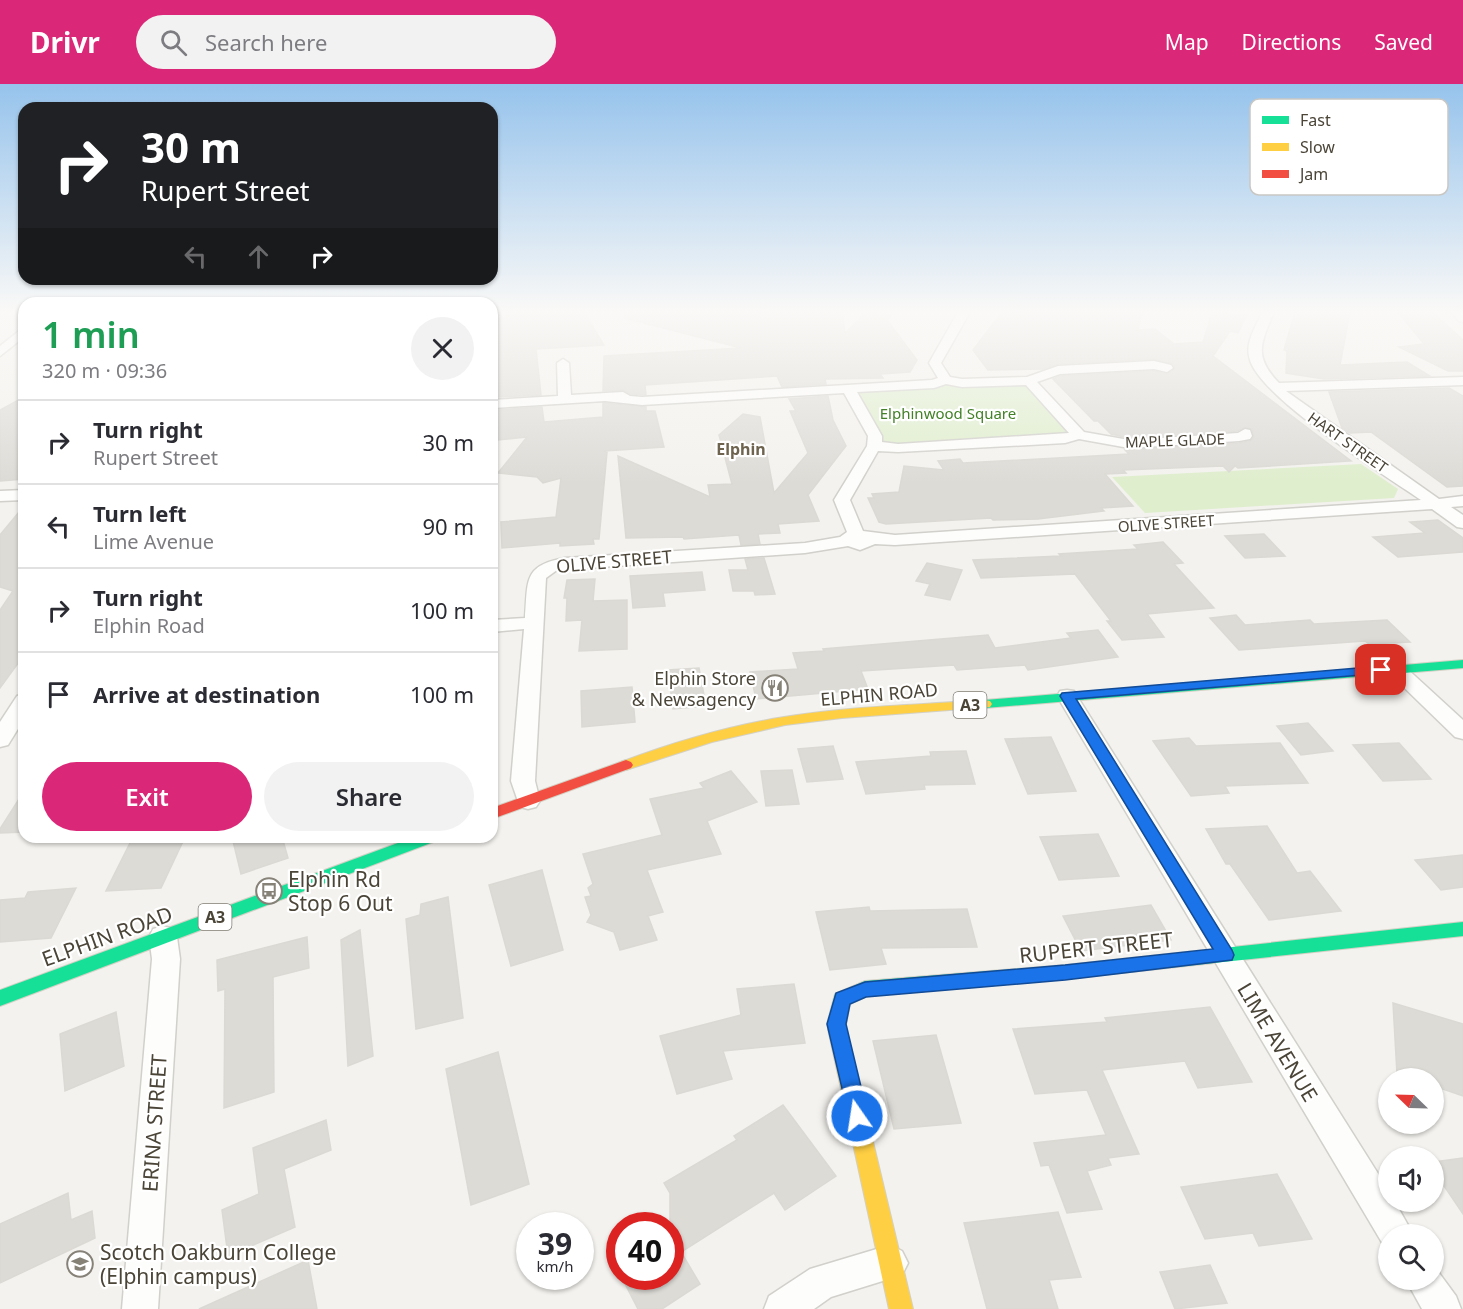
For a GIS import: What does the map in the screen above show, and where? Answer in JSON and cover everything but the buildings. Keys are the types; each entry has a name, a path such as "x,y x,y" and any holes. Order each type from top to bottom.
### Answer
{"main road":[{"name":"ELPHIN ROAD","path":"498,812 687,743 759,726 811,718 1463,664"},
{"name":"ELPHIN ROAD","path":"0,998 414,843"},
{"name":"RUPERT STREET","path":"890,1263 836,1024 842,999 865,989 1065,972 1463,929"},
{"path":"890,1263 901,1309"}],"street":[{"path":"563,369 564,400"},
{"path":"938,369 945,380"},
{"path":"498,404 609,398 632,400 848,389 934,384 945,380 962,383 1029,381 1058,370 1074,369"},
{"path":"1049,374 1066,377 1168,370 1166,369"},
{"name":"HART STREET","path":"1262,369 1275,387 1291,402 1463,523"},
{"path":"874,446 898,448 1065,439 1079,435 1029,381"},
{"path":"1275,387 1463,381"},
{"path":"848,389 875,436 874,446 842,500 858,538"},
{"name":"MAPLE GLADE","path":"1079,435 1120,443 1140,443 1239,437 1245,436 1245,433 1230,430 1125,435 1112,441"},
{"path":"1,496 18,495"},
{"name":"OLIVE STREET","path":"528,801 523,781 537,578 539,572 553,565 805,548 858,538 895,540 1463,501"},
{"path":"498,626 533,623"},
{"path":"1396,669 1463,732"},
{"name":"LIME AVENUE","path":"1067,696 1390,1224"},
{"path":"0,740 18,711"},
{"name":"ERINA STREET","path":"140,1309 166,959 163,937"},
{"path":"782,1309 823,1282 890,1263"},
{"path":"1431,1290 1443,1309"}],"green space":[{"name":"Elphinwood Square","path":"1020,383 1028,386 1069,433 896,445 881,440 858,395 862,391 944,384"},
{"path":"1361,464 1398,489 1394,498 1145,513 1112,477"}],"traffic: fast":[{"path":"985,704 1463,664"},
{"path":"0,998 414,843"},
{"path":"837,1029 836,1024 842,999 865,989 1065,972 1463,929"}],"traffic: slow":[{"path":"626,765 674,748 785,721 842,714 985,704"},
{"path":"837,1029 901,1309"}],"traffic: jam":[{"path":"498,812 626,765"}],"place":[{"name":"Elphin Store & Newsagency","path":"775,688"},
{"name":"Elphin Rd Stop 6 Out","path":"269,891"},
{"name":"Scotch Oakburn College (Elphin campus)","path":"80,1264"}],"district":[{"name":"Elphin","path":"741,449"}],"route":[{"path":"857,1116 836,1024 842,999 865,989 1065,972 1226,955 1067,696 1381,670"}]}
